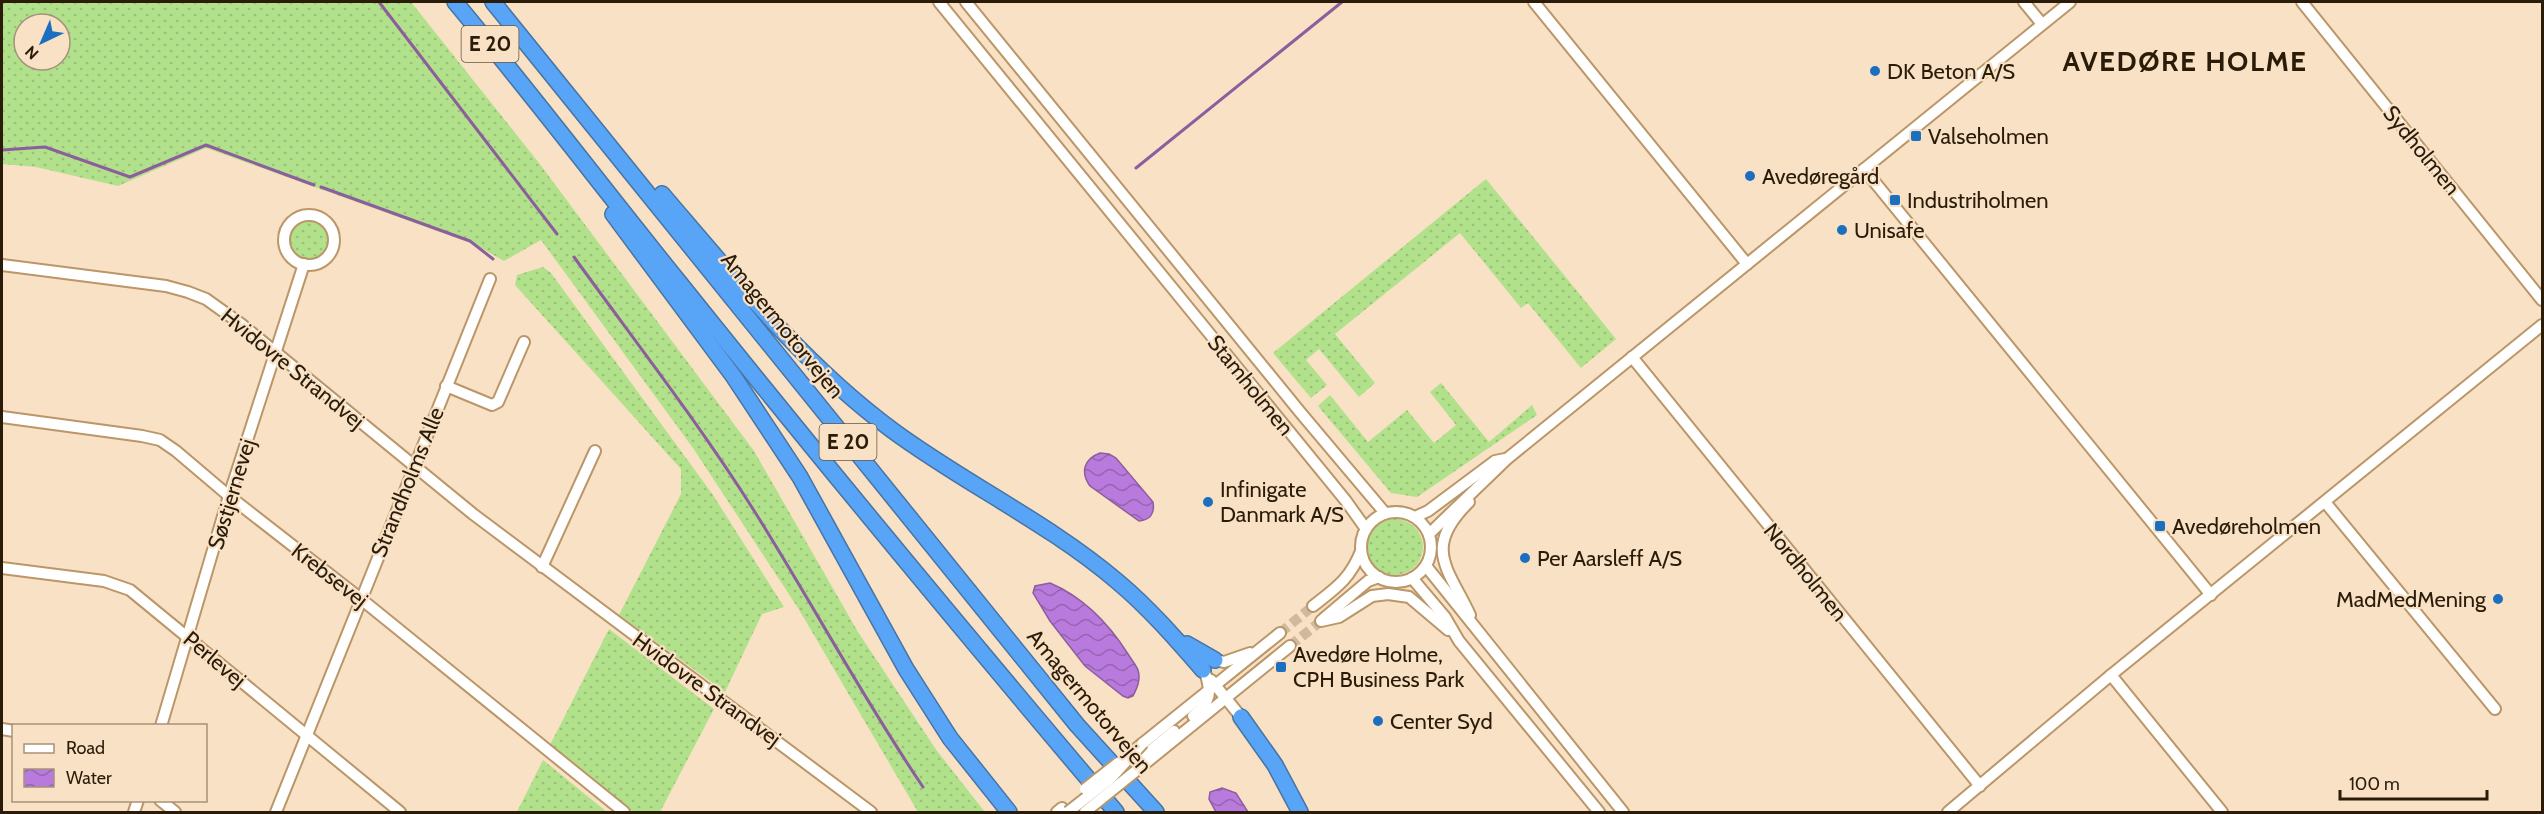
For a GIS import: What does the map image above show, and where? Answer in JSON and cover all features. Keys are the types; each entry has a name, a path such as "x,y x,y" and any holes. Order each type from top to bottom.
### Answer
{"highway":[{"name":"E 20","path":"454,2 526,87 677,280 901,556 1116,813"},
{"name":"Amagermotorvejen","path":"493,2 1055,697 1156,813"},
{"path":"547,67 615,140 809,360 890,429 950,471 1050,532 1117,581 1194,650 1215,660"},
{"path":"526,87 600,197 734,377 800,477 906,669 950,738 1009,813"},
{"path":"1162,622 1204,671"},
{"path":"1241,717 1275,765 1300,813"}],"street":[{"name":"Stamholmen","path":"939,2 1354,511 1366,529"},
{"name":"Stamholmen","path":"966,2 1366,494 1385,513"},
{"path":"1534,2 1747,264"},
{"path":"2024,2 2042,24"},
{"path":"1429,534 1505,462 2070,2"},
{"name":"Sydholmen","path":"2302,2 2542,300"},
{"path":"1864,169 2211,595"},
{"path":"314,216 328,223 332,230 334,245 326,259 319,263 304,264 291,256 285,243 285,235 292,222 299,218 314,216"},
{"path":"1135,242 1151,229"},
{"name":"Søstjernevej","path":"162,724 229,496 304,264"},
{"name":"Hvidovre Strandvej","path":"2,265 166,286 188,292 218,307 542,567 871,813"},
{"name":"Strandholms Alle","path":"276,813 490,279"},
{"path":"1948,813 2111,675 2542,326"},
{"name":"Strandholms Alle","path":"446,386 492,405 498,402 524,342"},
{"name":"Nordholmen","path":"1632,357 1980,786"},
{"name":"Krebsevej","path":"2,417 160,440 361,599 624,813"},
{"path":"542,567 595,451"},
{"path":"1415,517 1428,511 1495,461 1505,462"},
{"path":"1477,631 1442,560 1444,536 1463,509 1479,494 1505,462"},
{"path":"2325,502 2495,709"},
{"path":"1313,606 1345,580 1354,569 1366,529 1374,519 1385,513 1397,512 1415,517 1429,534 1431,554 1426,566 1412,579 1398,582 1378,578 1368,582 1321,621 1339,617 1372,596 1388,594 1409,597 1459,641"},
{"path":"1361,551 1365,564 1378,578"},
{"path":"1426,566 1623,813"},
{"name":"Perlevej","path":"2,568 118,585 135,594 400,813"},
{"path":"1412,579 1445,617 1459,641 1599,813"},
{"path":"1085,813 1128,777 1149,750 1212,687 1280,633"},
{"path":"1062,811 1226,698 1290,646"},
{"path":"1215,660 1224,662 1256,651"},
{"path":"1204,671 1212,687 1226,698 1241,717"},
{"path":"2111,675 2222,813"},
{"path":"161,802 175,813"}],"green space":[{"path":"2,2 411,2 539,163 754,451 858,632 937,751 985,812 918,812 798,608 693,448 541,240 504,261 476,245 206,148 118,186 36,167 2,164"},
{"path":"1486,179 1616,339 1581,368 1528,303 1521,308 1460,233 1335,334 1375,383 1359,397 1319,349 1306,360 1327,385 1311,398 1273,353"},
{"path":"310,220 318,221 324,226 329,232 329,248 324,254 318,259 310,260 302,259 296,254 291,248 290,240 291,232 296,226 302,221"},
{"path":"543,267 551,273 713,495 784,607 762,614 725,692 619,615 681,494 681,469 515,285 517,275"},
{"path":"1441,383 1489,442 1532,405 1537,415 1417,497 1391,493 1318,406 1330,395 1368,442 1407,410 1434,443 1456,425 1430,392"},
{"path":"1389,519 1401,519 1411,523 1419,531 1423,547 1419,563 1411,571 1401,575 1389,575 1379,571 1371,563 1367,553 1367,541 1371,531 1379,523"},
{"path":"609,629 714,709 660,812 633,812 550,745"},
{"path":"543,760 607,812 517,812"}],"water":[{"path":"1100,453 1116,458 1153,502 1153,510 1149,518 1139,521 1090,486 1085,476 1085,466 1090,459"},
{"path":"1050,583 1073,596 1094,612 1121,643 1139,674 1139,681 1133,696 1128,698 1123,696 1085,666 1050,621 1033,593 1035,586"},
{"path":"1222,788 1236,793 1248,812 1216,812 1209,799 1210,792"}],"waterway":[{"path":"379,2 557,234"},
{"path":"1136,168 1342,2"},
{"path":"2,150 45,147 130,177 206,145 314,185"},
{"path":"321,187 470,241 493,259"},
{"path":"574,257 732,477 923,787"}],"tunnel":[{"path":"1280,633 1313,606"},
{"path":"1290,646 1321,621"}],"place":[{"name":"DK Beton A/S","path":"1875,71"},
{"name":"Valseholmen","path":"1916,136"},
{"name":"Avedøregård","path":"1750,176"},
{"name":"Industriholmen","path":"1895,200"},
{"name":"Unisafe","path":"1842,230"},
{"name":"Infinigate Danmark A/S","path":"1208,502"},
{"name":"Avedøreholmen","path":"2160,526"},
{"name":"Per Aarsleff A/S","path":"1525,558"},
{"name":"MadMedMening","path":"2498,599"},
{"name":"Avedøre Holme, CPH Business Park","path":"1281,667"},
{"name":"Center Syd","path":"1378,721"}],"district":[{"name":"AVEDØRE HOLME","path":"2185,61"}]}
